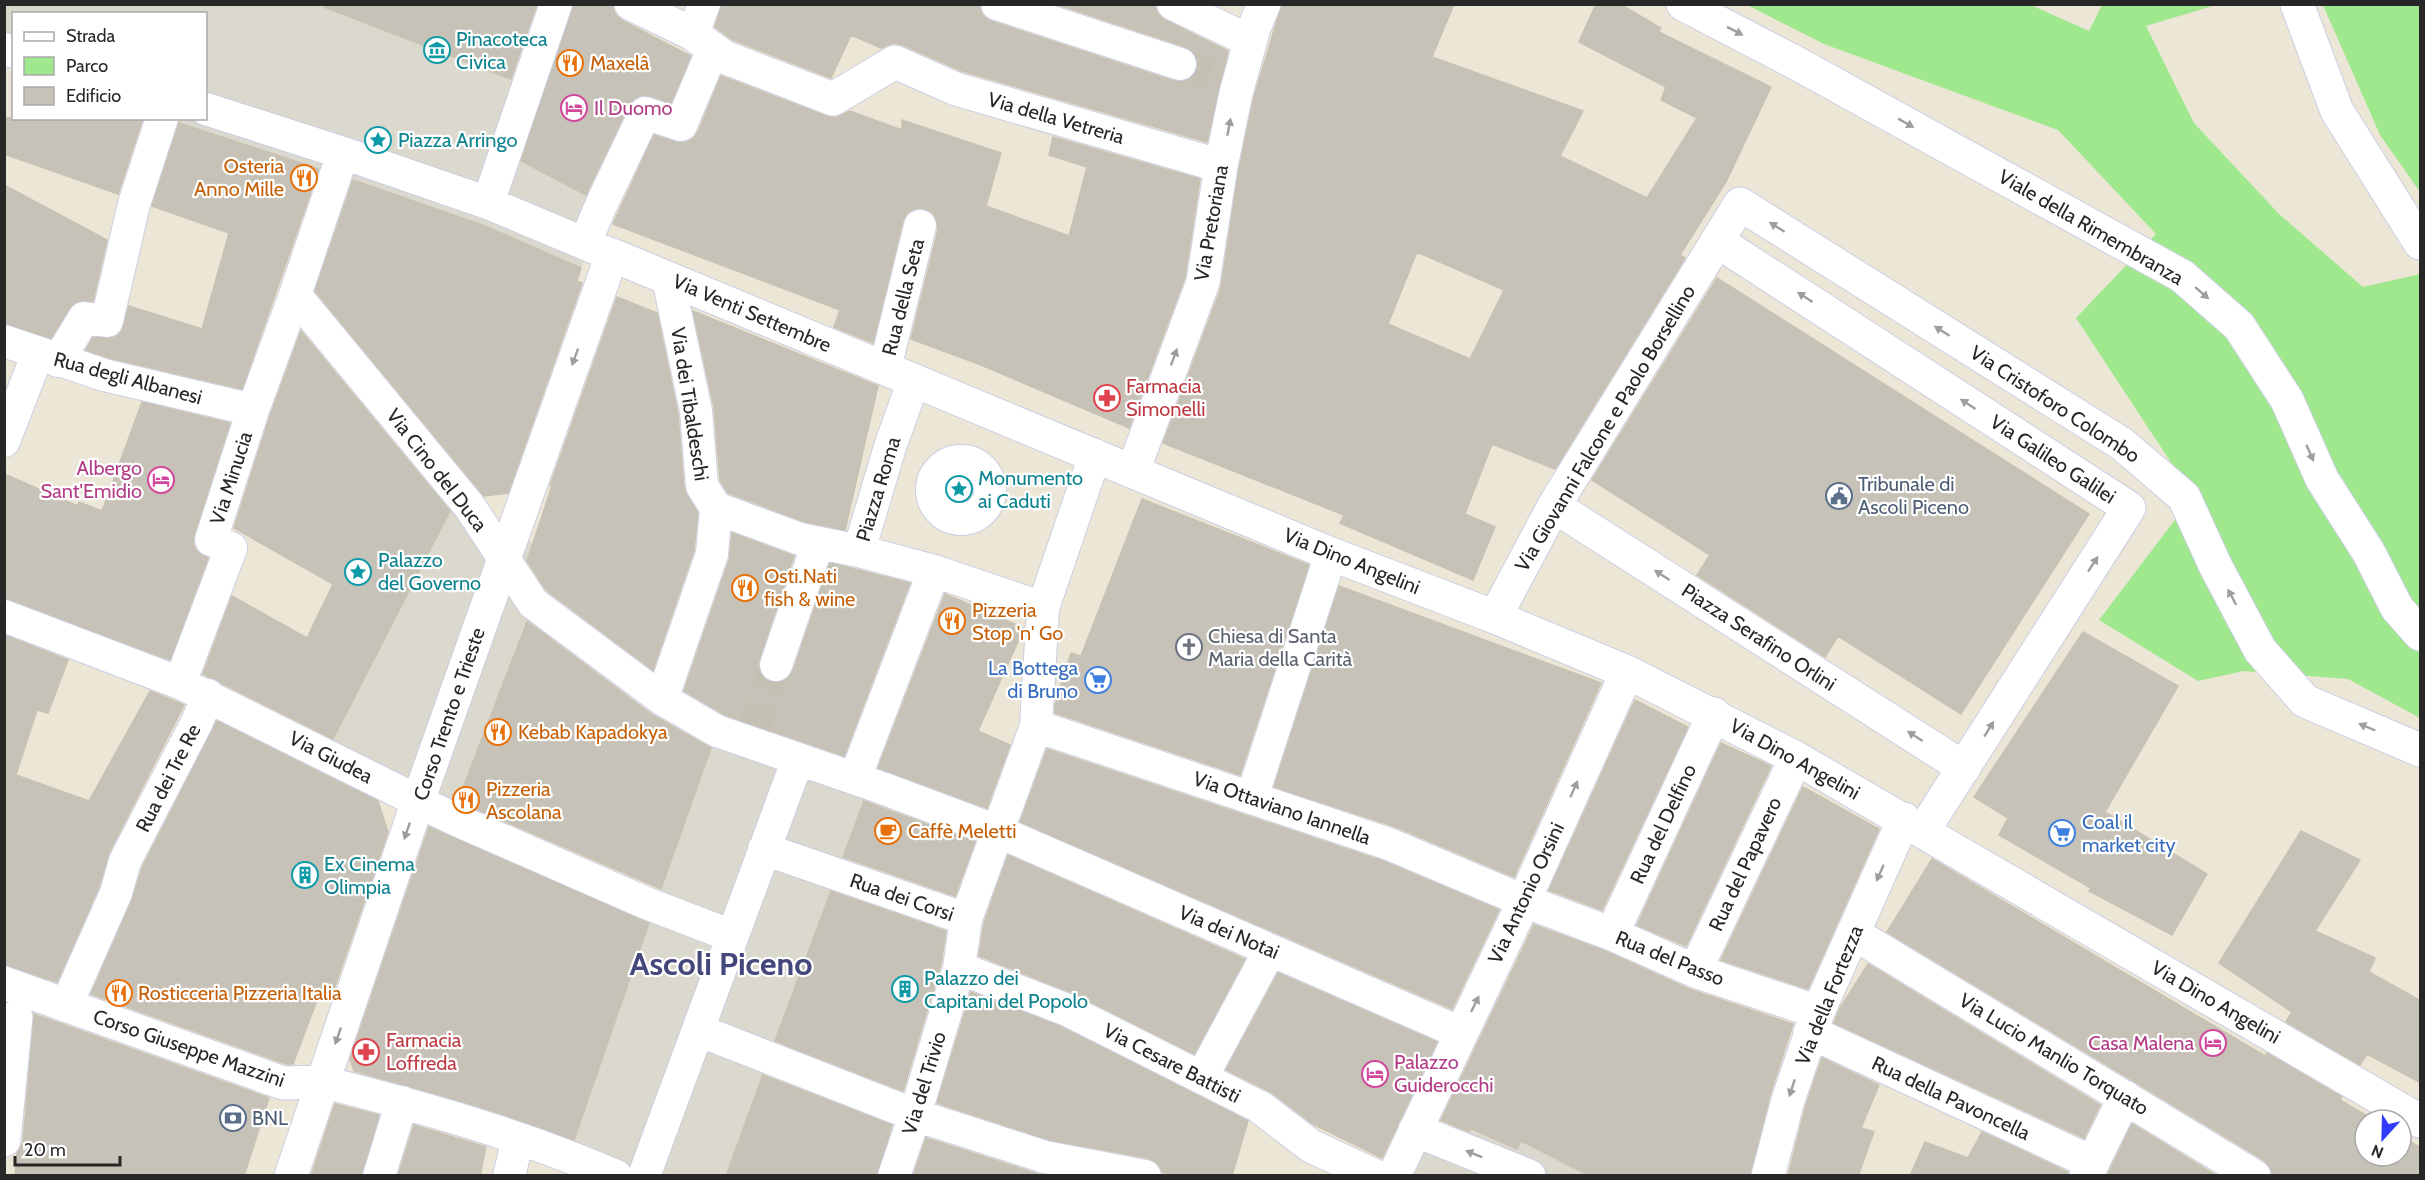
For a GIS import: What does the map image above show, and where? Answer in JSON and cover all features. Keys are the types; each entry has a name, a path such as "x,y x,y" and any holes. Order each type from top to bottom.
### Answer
{"street":[{"path":"488,203 526,86 556,4"},
{"path":"207,109 340,164 488,203 595,248 602,203 645,113 681,125 704,29 631,4"},
{"path":"997,4 1180,64"},
{"path":"1173,4 1250,41"},
{"name":"Via Pretoriana","path":"1133,471 1203,282 1233,82 1264,4"},
{"name":"Viale della Rimembranza","path":"1683,4 1798,64 2182,276 2239,326 2287,400 2322,479 2369,553 2397,608 2421,634"},
{"path":"2297,4 2337,111 2418,236"},
{"name":"Via della Vetreria","path":"704,29 724,57 833,99 895,62 956,89 1221,166"},
{"path":"4,441 48,357 84,318 107,321 134,204 161,120"},
{"path":"295,295 340,164"},
{"name":"Via Cristoforo Colombo","path":"1717,241 1740,204 2122,444 2184,497 2215,565 2260,650 2305,701 2421,750"},
{"name":"Rua della Seta","path":"899,374 920,226"},
{"name":"Via Giovanni Falcone e Paolo Borsellino","path":"1495,617 1554,506 1717,241"},
{"name":"Via Galileo Galilei","path":"1717,241 2129,508 1964,768 1914,825"},
{"name":"Via Venti Settembre","path":"595,248 899,374"},
{"name":"Corso Trento e Trieste","path":"291,1176 418,801 504,558 595,248"},
{"name":"Via dei Tibaldeschi","path":"662,699 712,554 716,508 702,486 696,411 668,278"},
{"name":"Via Minucia","path":"194,689 231,548 211,540 253,410 295,295"},
{"name":"Via Cino del Duca","path":"295,295 470,507 534,603 662,699 717,731 751,738 798,759 863,781"},
{"name":"Rua degli Albanesi","path":"4,340 48,357 144,385 253,410"},
{"path":"899,374 1133,471"},
{"name":"Piazza Roma","path":"899,374 859,551 934,571 1043,608"},
{"path":"975,451 981,468 988,478 997,505 971,518 944,525 924,474 960,460 975,451"},
{"path":"1043,608 1095,455"},
{"name":"Via Dino Angelini","path":"1133,471 1331,554 1495,617 1627,672 1714,714 1914,825 2421,1121"},
{"name":"Piazza Serafino Orlini","path":"1554,506 1964,768"},
{"path":"716,508 800,539 859,551"},
{"path":"776,665 818,543"},
{"path":"1252,797 1331,554"},
{"path":"863,781 934,571"},
{"name":"Via del Trivio","path":"894,1176 915,1115 959,968 966,919 1036,726 1043,608"},
{"name":"Via Giudea","path":"4,616 194,689 452,818 655,906 732,936"},
{"name":"Via Antonio Orsini","path":"1394,1176 1524,901 1627,672"},
{"name":"Rua dei Tre Re","path":"66,1006 116,893 125,861 197,722 194,689"},
{"name":"Rua del Delfino","path":"1612,934 1714,714"},
{"name":"Via Ottaviano Iannella","path":"1036,726 1389,844 1524,901"},
{"name":"Rua del Papavero","path":"1695,971 1796,758"},
{"path":"644,1176 798,759"},
{"name":"Via dei Notai","path":"863,781 997,831 1461,1033"},
{"name":"Via della Fortezza","path":"1768,1176 1788,1100 1814,1022 1853,933 1914,825"},
{"name":"Rua dei Corsi","path":"764,849 966,919"},
{"name":"Rua del Passo","path":"1524,901 1612,934 1814,1022"},
{"name":"Via Lucio Manlio Torquato","path":"1853,933 2254,1176"},
{"path":"1202,1077 1270,950"},
{"name":"Via Cesare Battisti","path":"959,968 1067,1010 1202,1077 1260,1107 1311,1146 1375,1176"},
{"path":"4,1140 13,996"},
{"name":"Corso Giuseppe Mazzini","path":"13,996 66,1006 283,1083 323,1082 402,1102 570,1156 616,1176"},
{"name":"Rua della Pavoncella","path":"1814,1022 2090,1169"},
{"path":"698,1030 915,1115 1045,1157 1146,1176"},
{"path":"2090,1169 2125,1096"},
{"path":"379,1176 402,1102"},
{"path":"1419,1122 1528,1176"},
{"path":"509,1176 518,1139"}],"green space":[{"path":"1747,5 2031,5 2089,31 2102,5 2216,5 2146,26 2194,123 2279,214 2363,287 2420,274 2420,718 2348,679 2244,671 2198,681 2099,620 2193,496 2076,318 2156,234 2058,130 1824,44"},
{"path":"2323,5 2420,5 2420,192 2380,135"}],"shaded area":[{"name":"Piazza Arringo","path":"5,5 318,5 511,79 542,95 520,161 598,201 599,218 581,268 485,226 349,178 169,120 207,120 207,12 12,12 12,68 5,65"},
{"path":"456,501 512,534 533,543 525,569 540,583 455,808 414,813 320,770 331,743"},
{"path":"713,742 851,771 865,763 878,770 869,788 726,1175 567,1176 573,1142"},
{"path":"1431,1119 1468,1136 1470,1128 1516,1149 1521,1141 1584,1173 1583,1176 1406,1176"}],"building":[{"path":"325,4 537,4 511,79 324,7"},
{"path":"573,4 612,4 615,14 623,21 691,56 671,103 643,95 635,98 629,105 586,195 521,161"},
{"path":"721,4 979,4 983,16 991,21 1174,81 1184,81 1192,77 1197,70 1198,61 1194,52 1186,47 1056,4 1155,4 1158,14 1165,20 1228,51 1207,142 962,71 903,45 893,43 881,48 851,35 831,78 733,40 715,27"},
{"path":"1282,4 1454,4 1432,57 1583,111 1560,156 1647,198 1697,118 1661,100 1666,87 1579,42 1596,4 1620,4 1661,28 1659,32 1771,87 1726,182 1680,255 1685,258 1555,469 1492,444 1465,514 1495,527 1473,580 1340,523 1344,515 1163,443 1221,288 1239,169 1254,97","holes":["1417,252 1504,290 1470,359 1388,324"]},
{"path":"721,76 826,116 835,118 850,111 902,130 902,120 1001,153 986,206 1069,236 1087,167 1049,155 1053,137 1200,179 1185,277 1129,428 981,365 911,339 938,230 933,213 925,209 914,209 907,213 903,221 873,343 834,327 840,310 613,224 654,135 685,143 693,139"},
{"path":"4,118 12,118 12,120 142,120 118,194 4,154"},
{"path":"179,123 319,169 242,389 109,358 86,350 93,337 113,338 120,333 129,306 202,329 229,233 152,206"},
{"path":"353,180 485,226 581,268 577,281 582,283 508,493 484,496 315,291"},
{"path":"4,185 107,240 93,301 76,302 51,338 4,324"},
{"name":"Tribunale di Ascoli Piceno","path":"1717,278 2089,514 1961,714 1838,636 1825,657 1697,575 1710,555 1592,480"},
{"path":"617,297 657,313 678,414 684,488 698,513 694,550 653,670 546,590 527,561 552,486 550,486"},
{"path":"693,311 878,386 845,530 805,522 728,493 720,480 714,407"},
{"path":"301,331 450,511 333,739 203,674 232,596 307,638 333,584 234,528 270,416"},
{"path":"142,402 230,423 194,535 193,544 197,551 208,558 170,660 4,598 4,474 78,506 79,502 102,511"},
{"path":"1142,499 1309,565 1240,775 1055,713 1055,705 1071,653 1081,656"},
{"path":"732,533 794,556 759,660 758,668 762,676 771,682 779,683 787,679 793,671 830,563 910,583 844,756 725,715 684,691 729,560"},
{"path":"1339,586 1601,683 1514,877 1396,827 1274,787"},
{"path":"945,594 1024,628 978,731 1010,745 987,808 878,768"},
{"path":"527,621 651,714 711,748 661,889 458,801"},
{"path":"2083,632 2178,686 2105,812 2207,874 2172,935 2089,891 2091,888 1999,835 2008,818 1974,797"},
{"path":"4,635 68,660 48,713 37,710 16,775 89,801 150,691 184,705 109,853 99,887 57,982 4,965"},
{"path":"1635,700 1688,727 1602,910 1549,890"},
{"path":"217,721 378,801 388,832 331,998 325,979 293,1064 286,1064 91,994 132,900 142,868"},
{"path":"1721,743 1771,766 1686,946 1637,925"},
{"path":"1047,749 1383,861 1499,910 1452,1009 1020,822"},
{"path":"1803,787 1879,829 1808,989 1721,960"},
{"path":"864,801 975,842 955,896 843,857"},
{"path":"429,827 649,923 574,1140 477,1106 354,1071 350,1059"},
{"path":"2301,831 2360,860 2315,931 2375,958 2369,972 2421,1001 2421,1083 2367,1054 2360,1065 2286,1022 2292,1012 2219,963"},
{"path":"1008,855 1245,959 1194,1054 1075,994 979,956 984,923"},
{"path":"1932,859 2265,1056 2267,1053 2342,1097 2340,1100 2354,1108 2353,1168 2413,1168 2413,1143 2421,1148 2421,1176 2273,1176 2264,1160 1887,932"},
{"name":"Palazzo dei Capitani del Popolo","path":"831,891 946,931 941,964 903,1091 775,1041"},
{"path":"1534,925 1605,951 1689,989 1793,1024 1770,1095 1750,1176 1590,1176 1521,1141 1517,1149 1470,1128 1469,1132 1441,1120"},
{"path":"1868,964 2100,1105 2084,1138 1834,1023 1840,1008"},
{"path":"1278,973 1437,1042 1382,1158 1313,1124 1271,1092 1226,1070"},
{"path":"971,992 1060,1026 1248,1121 1232,1176 1179,1176 1162,1172 1157,1163 1148,1158 1049,1140 937,1103"},
{"path":"34,1014 269,1098 244,1176 15,1176 17,1153 23,1142"},
{"path":"1822,1058 1879,1085 1861,1128 1874,1132 1858,1176 1788,1176 1806,1105"},
{"path":"763,1075 892,1125 877,1176 726,1176"},
{"path":"335,1104 379,1115 362,1176 311,1176"},
{"path":"2132,1124 2217,1176 2107,1176"},
{"path":"414,1125 486,1147 480,1176 398,1176"},
{"path":"1982,1132 2068,1172 2068,1176 1910,1176 1925,1142 1968,1158"},
{"path":"926,1138 1038,1174 1037,1176 913,1176"}],"tunnel":[{"path":"1180,64 1229,81"},
{"path":"752,735 776,665"}],"place":[{"name":"Pinacoteca Civica","path":"437,50"},
{"name":"Maxelâ","path":"570,63"},
{"name":"Il Duomo","path":"574,108"},
{"name":"Piazza Arringo","path":"378,140"},
{"name":"Osteria Anno Mille","path":"304,178"},
{"name":"Farmacia Simonelli","path":"1107,398"},
{"name":"Albergo Sant'Emidio","path":"161,480"},
{"name":"Monumento ai Caduti","path":"959,489"},
{"name":"Tribunale di Ascoli Piceno","path":"1839,496"},
{"name":"Palazzo del Governo","path":"358,572"},
{"name":"Osti.Nati fish & wine","path":"745,588"},
{"name":"Pizzeria Stop 'n' Go","path":"952,621"},
{"name":"Chiesa di Santa Maria della Carità","path":"1189,647"},
{"name":"La Bottega di Bruno","path":"1098,680"},
{"name":"Kebab Kapadokya","path":"498,732"},
{"name":"Pizzeria Ascolana","path":"466,800"},
{"name":"Caffè Meletti","path":"888,831"},
{"name":"Coal il market city","path":"2062,833"},
{"name":"Ex Cinema Olimpia","path":"305,875"},
{"name":"Palazzo dei Capitani del Popolo","path":"905,989"},
{"name":"Rosticceria Pizzeria Italia","path":"119,993"},
{"name":"Casa Malena","path":"2213,1043"},
{"name":"Farmacia Loffreda","path":"366,1052"},
{"name":"Palazzo Guiderocchi","path":"1375,1074"},
{"name":"BNL","path":"233,1118"}],"district":[{"name":"Ascoli Piceno","path":"721,963"}]}
